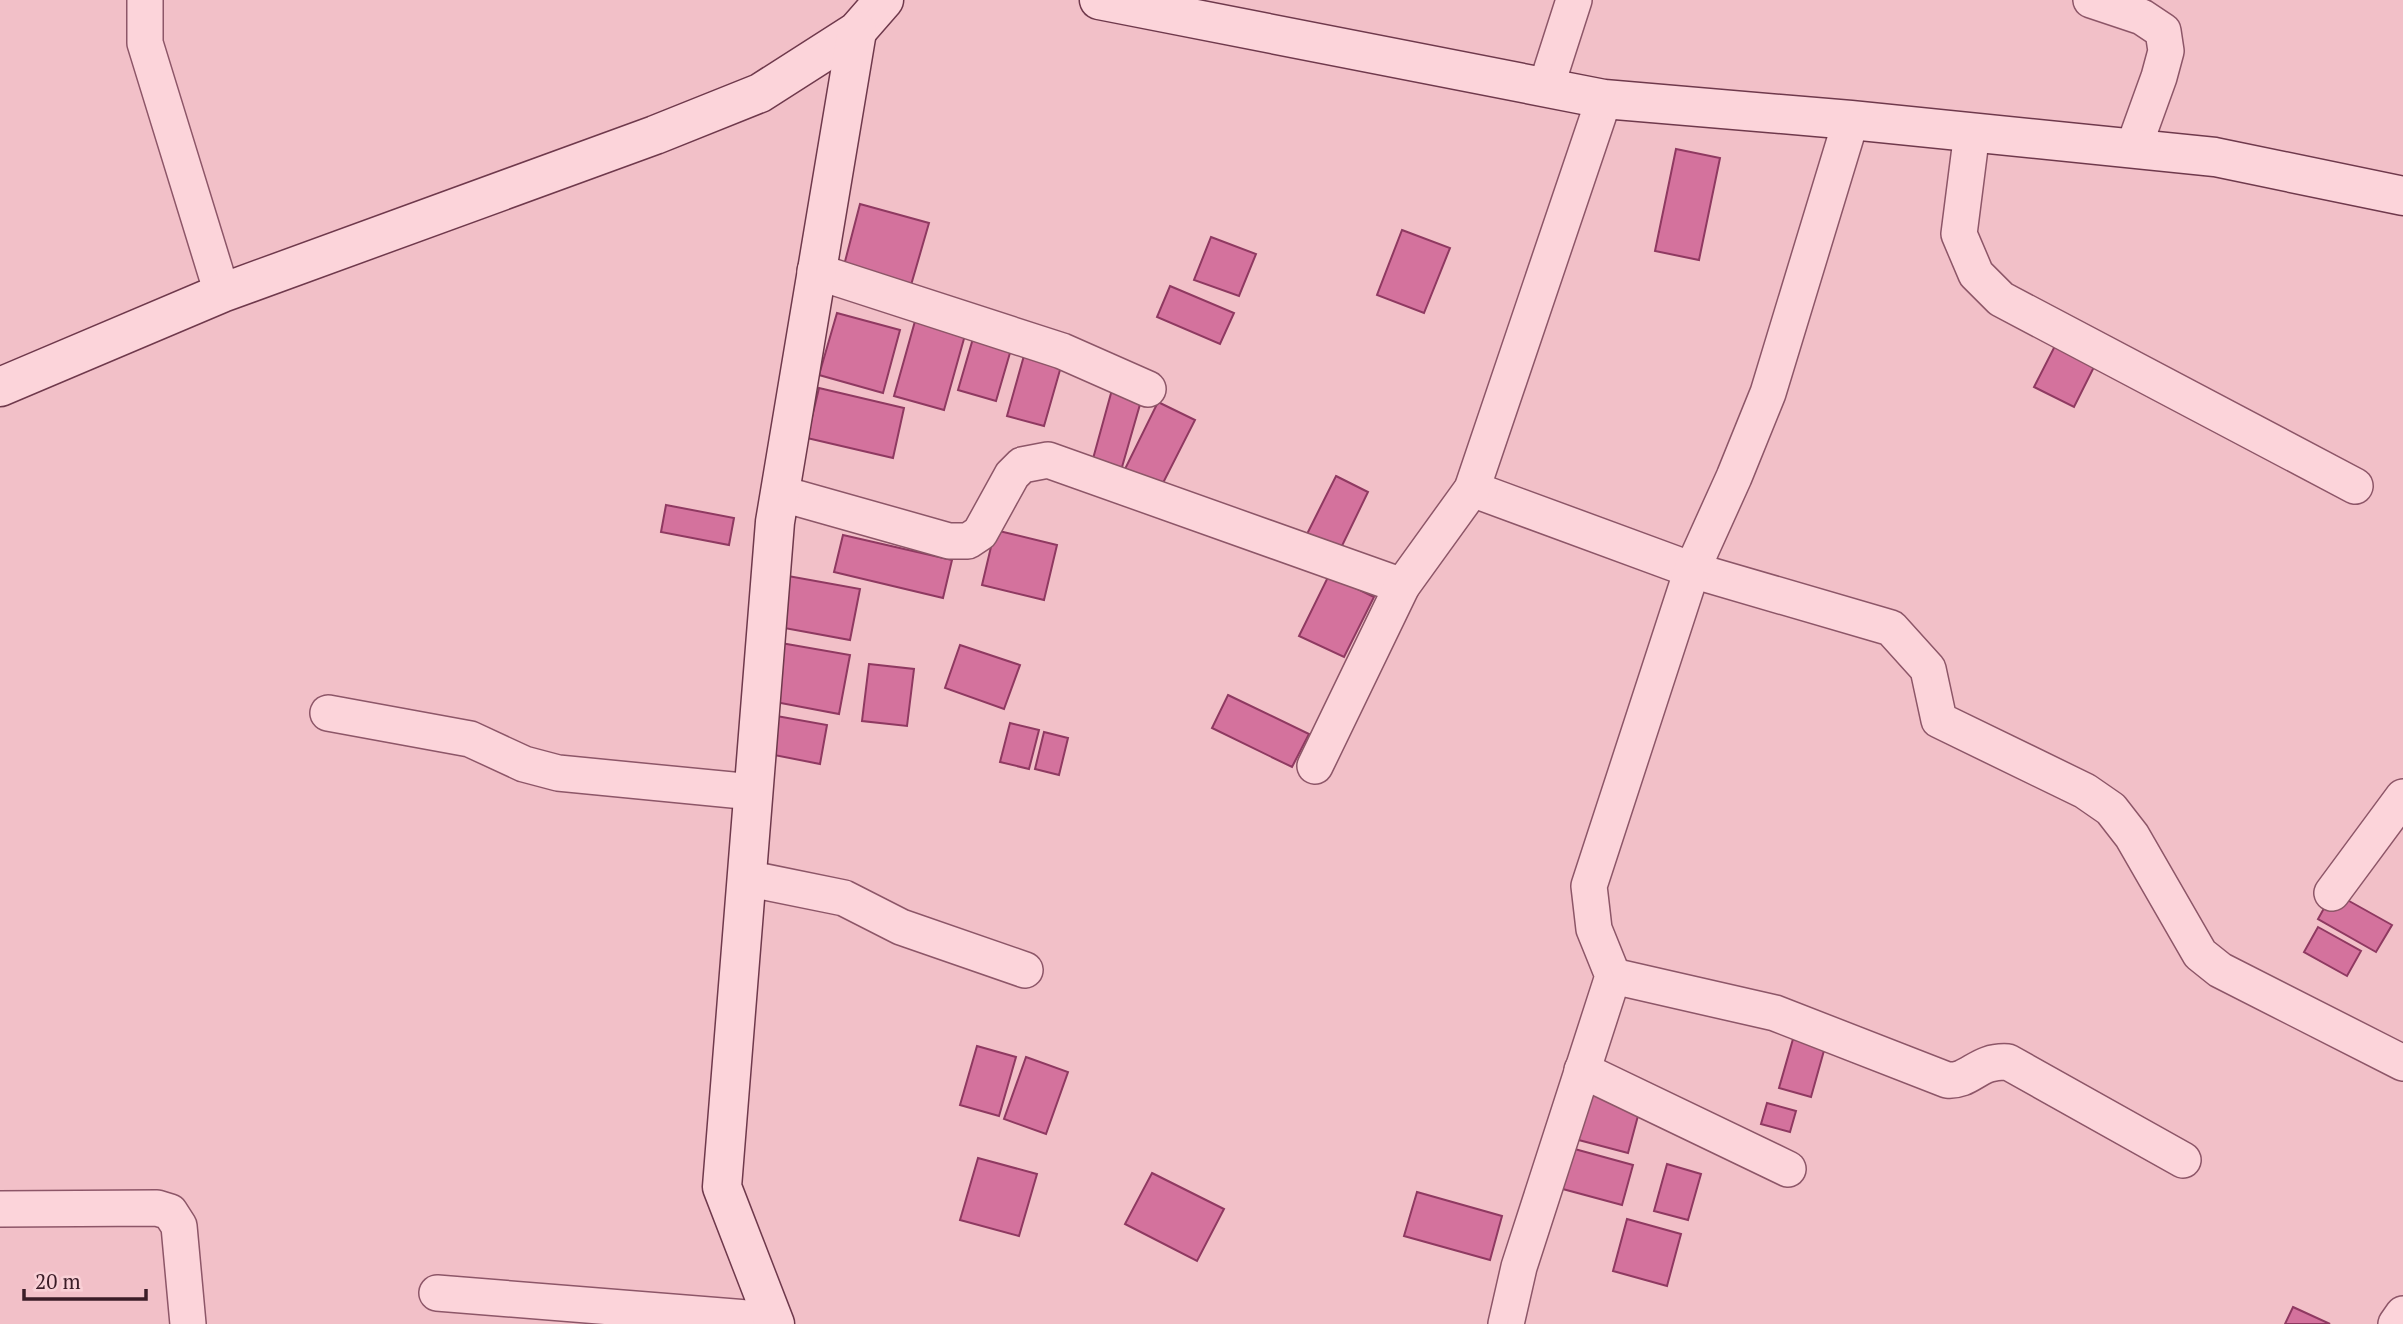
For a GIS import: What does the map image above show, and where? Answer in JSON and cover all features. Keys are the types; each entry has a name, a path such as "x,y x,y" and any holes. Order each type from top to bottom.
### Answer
{"street":[{"path":"145,0 145,43 222,293"},
{"path":"0,387 222,293 642,140 760,93 857,31 884,0"},
{"path":"1099,0 1604,99 1851,120 2215,157 2403,196"},
{"path":"1546,87 1574,0"},
{"path":"2091,0 2142,17 2163,31 2166,51 2133,149"},
{"path":"437,1293 774,1322 722,1187 775,522 857,31"},
{"path":"1315,766 1402,586 1472,489 1604,99"},
{"path":"1506,1324 1519,1267 1613,976 1594,929 1589,886 1692,570 1768,393 1851,120"},
{"path":"1972,132 1959,234 1976,274 2001,299 2355,486"},
{"path":"815,271 1062,351 1148,389"},
{"path":"779,494 949,541 968,541 981,533 1012,475 1022,465 1048,460 1402,586"},
{"path":"1472,489 1692,570 1891,628 1928,669 1940,720 2085,791 2111,809 2132,836 2200,954 2220,970 2403,1063"},
{"path":"328,713 470,739 524,764 558,773 753,792"},
{"path":"2332,893 2403,797"},
{"path":"746,878 844,898 901,927 1026,970"},
{"path":"1613,976 1775,1013 1947,1080 1956,1081 1994,1061 2008,1062 2183,1160"},
{"path":"1583,1070 1787,1170"},
{"path":"0,1209 157,1208 170,1212 179,1226 188,1324"},
{"path":"2396,1324 2403,1314"}],"building":[{"path":"1676,149 1720,158 1699,260 1655,251"},
{"path":"860,204 929,223 909,292 842,273"},
{"path":"1402,230 1450,248 1424,313 1377,295"},
{"path":"1211,237 1256,254 1239,296 1194,280"},
{"path":"1170,286 1234,313 1220,344 1157,317"},
{"path":"837,313 900,330 883,393 819,375"},
{"path":"917,314 967,328 944,410 894,396"},
{"path":"974,335 1012,346 996,401 958,390"},
{"path":"2059,338 2099,357 2074,407 2034,387"},
{"path":"1025,352 1062,363 1044,426 1007,416"},
{"path":"1113,386 1143,394 1120,474 1091,466"},
{"path":"819,388 904,408 893,458 807,438"},
{"path":"1158,402 1195,420 1161,487 1125,469"},
{"path":"1336,476 1368,492 1340,550 1307,534"},
{"path":"666,505 734,518 729,545 661,532"},
{"path":"995,530 1057,545 1044,600 982,585"},
{"path":"843,535 952,560 943,598 834,572"},
{"path":"777,574 860,589 850,640 768,625"},
{"path":"1329,575 1374,597 1344,657 1299,636"},
{"path":"781,643 850,655 839,714 770,701"},
{"path":"960,645 1020,665 1004,709 945,688"},
{"path":"869,664 914,669 907,726 862,721"},
{"path":"1228,695 1309,734 1292,767 1212,728"},
{"path":"771,715 827,725 820,764 764,753"},
{"path":"1010,723 1039,730 1029,769 1000,762"},
{"path":"1044,732 1068,738 1059,775 1035,769"},
{"path":"2333,892 2392,925 2376,952 2318,919"},
{"path":"2318,927 2361,951 2347,976 2304,952"},
{"path":"1793,1039 1825,1047 1811,1097 1779,1088"},
{"path":"977,1046 1016,1057 999,1116 960,1105"},
{"path":"1026,1057 1068,1072 1046,1134 1004,1119"},
{"path":"1586,1086 1642,1101 1628,1153 1571,1138"},
{"path":"1767,1103 1796,1111 1790,1132 1761,1124"},
{"path":"1571,1148 1633,1165 1622,1205 1559,1188"},
{"path":"978,1158 1037,1174 1019,1236 960,1220"},
{"path":"1667,1164 1701,1174 1688,1220 1654,1211"},
{"path":"1152,1173 1224,1209 1197,1261 1125,1224"},
{"path":"1417,1192 1502,1216 1490,1260 1404,1236"},
{"path":"1627,1219 1681,1234 1667,1286 1613,1271"},
{"path":"2293,1307 2330,1324 2285,1324"}]}
